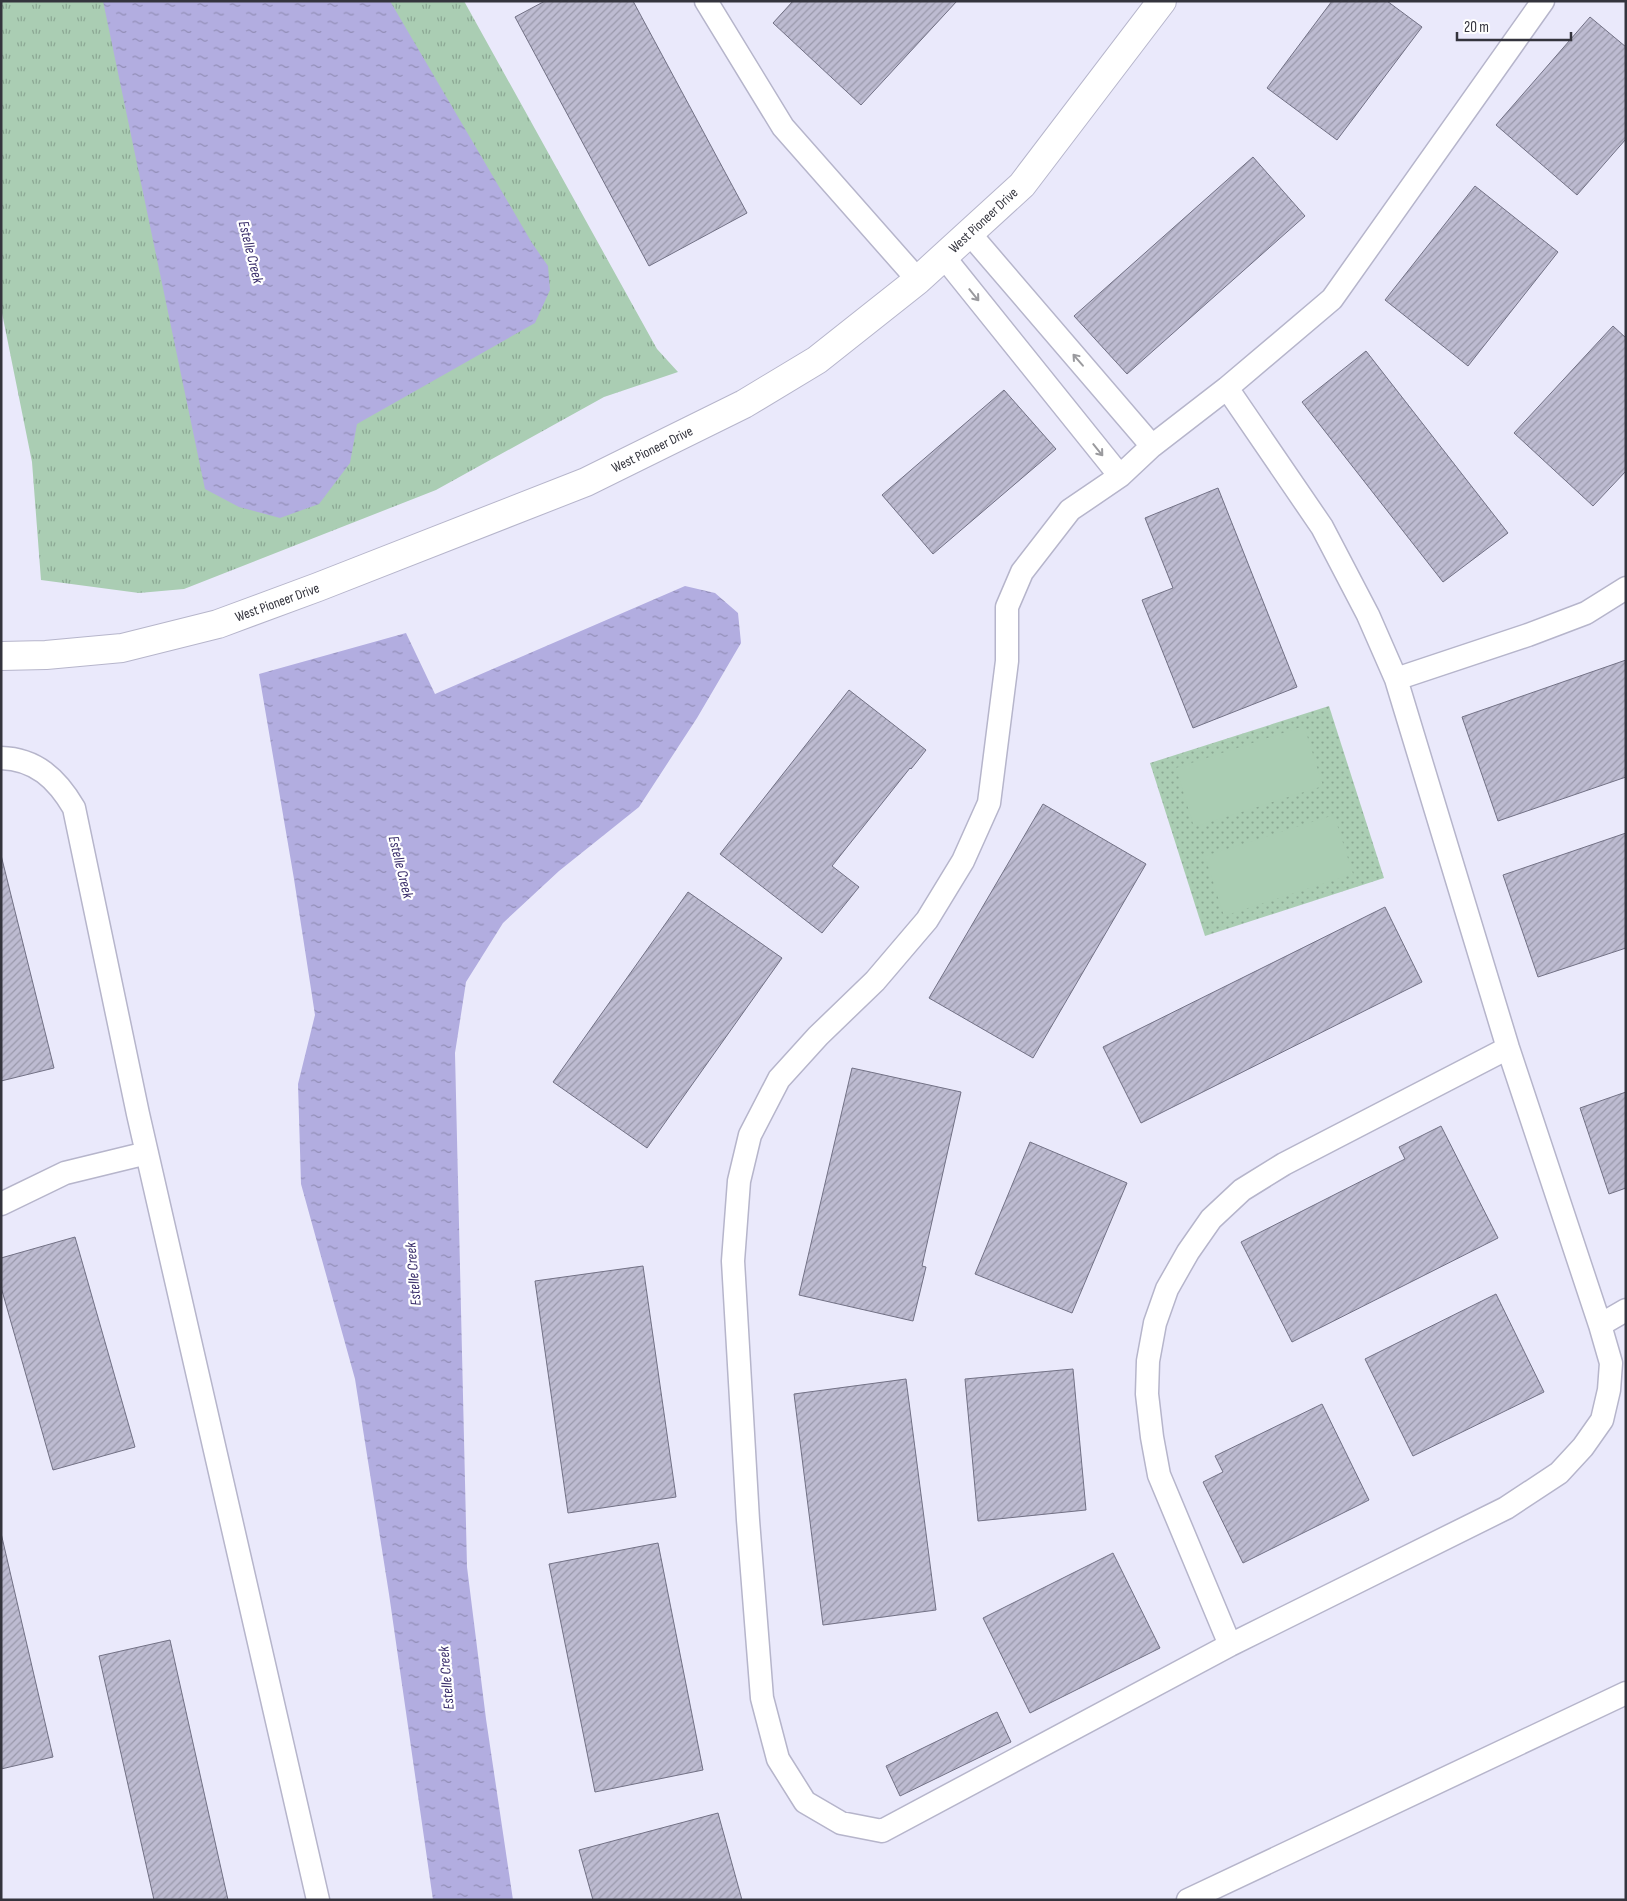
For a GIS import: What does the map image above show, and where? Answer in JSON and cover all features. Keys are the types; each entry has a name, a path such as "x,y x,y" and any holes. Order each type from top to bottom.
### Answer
{"street":[{"name":"West Pioneer Drive","path":"1,656 46,655 122,648 218,624 586,482 744,404 817,360 918,280 1022,185 1162,1"}],"lane":[{"path":"1227,388 1322,527 1368,615 1396,679 1508,1048 1611,1363 1609,1390 1602,1420 1583,1446 1559,1472 1506,1508 1230,1645 882,1831 841,1822 805,1802 778,1759 762,1698 748,1520 733,1262 739,1181 750,1135 779,1079 818,1036 875,981 927,920 963,861 989,803 1007,661 1007,607 1022,572 1070,510 1120,476 1152,446 1227,388 1332,300 1543,1"},
{"path":"712,4 783,127 918,280"},
{"path":"970,234 1152,446"},
{"path":"944,257 1120,476"},
{"path":"1396,679 1528,635 1586,613 1626,588"},
{"path":"2,755 25,762 46,772 62,788 74,808 147,1153 318,1900"},
{"path":"1230,1645 1159,1475 1152,1436 1147,1394 1148,1361 1155,1323 1167,1289 1188,1252 1211,1219 1242,1190 1284,1164 1508,1048"},
{"path":"1,1204 65,1173 147,1153"},
{"path":"1600,1325 1626,1310"},
{"path":"1188,1900 1626,1693"}],"green space":[{"path":"1,1 464,1 657,349 678,372 604,397 436,490 184,589 139,593 41,580 32,462 1,308"},
{"path":"1329,706 1384,878 1205,936 1150,763"},
{"path":"1304,726 1323,786 1194,827 1176,768"},
{"path":"1334,815 1353,874 1224,916 1205,856"}],"water":[{"name":"Estelle Creek","path":"103,1 390,1 532,243 548,266 550,290 535,323 357,424 350,463 319,504 280,518 239,507 205,489"},
{"name":"Estelle Creek","path":"685,586 715,593 738,613 741,643 697,718 639,807 559,871 503,923 466,982 455,1053 467,1567 486,1719 513,1900 433,1900 389,1594 355,1379 301,1184 298,1084 315,1015 259,674 406,633 435,694"}],"building":[{"path":"545,1 633,1 747,213 649,266 515,17"},
{"path":"793,1 957,1 861,105 773,23"},
{"path":"1332,1 1387,1 1422,27 1337,140 1267,88"},
{"path":"1590,17 1626,47 1626,139 1577,195 1496,125"},
{"path":"1253,157 1305,216 1127,374 1074,316"},
{"path":"1475,186 1558,252 1468,366 1385,300"},
{"path":"1613,326 1626,338 1626,471 1593,506 1514,433"},
{"path":"1366,351 1508,533 1443,582 1302,402"},
{"path":"1004,390 1056,449 933,554 882,495"},
{"path":"1218,488 1297,687 1193,728 1142,600 1173,588 1145,518"},
{"path":"1626,660 1626,777 1498,821 1462,717"},
{"path":"849,690 926,750 832,866 859,887 822,933 720,854"},
{"path":"1043,804 1146,864 1033,1058 929,998"},
{"path":"1626,833 1626,948 1538,977 1503,875"},
{"path":"1,855 54,1068 1,1081"},
{"path":"688,892 782,958 647,1148 553,1082"},
{"path":"1385,907 1422,982 1141,1123 1103,1047"},
{"path":"852,1068 961,1092 922,1266 926,1267 913,1321 799,1295"},
{"path":"1626,1092 1626,1188 1609,1194 1580,1108"},
{"path":"1441,1126 1498,1238 1292,1342 1241,1242 1405,1159 1399,1147"},
{"path":"1030,1142 1127,1183 1072,1313 975,1274"},
{"path":"75,1237 135,1447 53,1470 1,1287 1,1258"},
{"path":"643,1266 676,1497 568,1513 535,1281"},
{"path":"1496,1294 1544,1392 1413,1456 1365,1359"},
{"path":"1073,1369 1086,1510 978,1521 965,1379"},
{"path":"906,1379 936,1610 823,1625 794,1394"},
{"path":"1322,1404 1369,1500 1243,1563 1203,1482 1223,1472 1215,1456"},
{"path":"1,1533 53,1757 1,1769"},
{"path":"658,1543 703,1770 595,1792 549,1564"},
{"path":"1113,1553 1160,1648 1030,1713 983,1618"},
{"path":"170,1640 228,1900 154,1900 99,1656"},
{"path":"997,1712 1011,1742 900,1796 886,1766"},
{"path":"718,1813 742,1900 593,1900 579,1850"}]}
